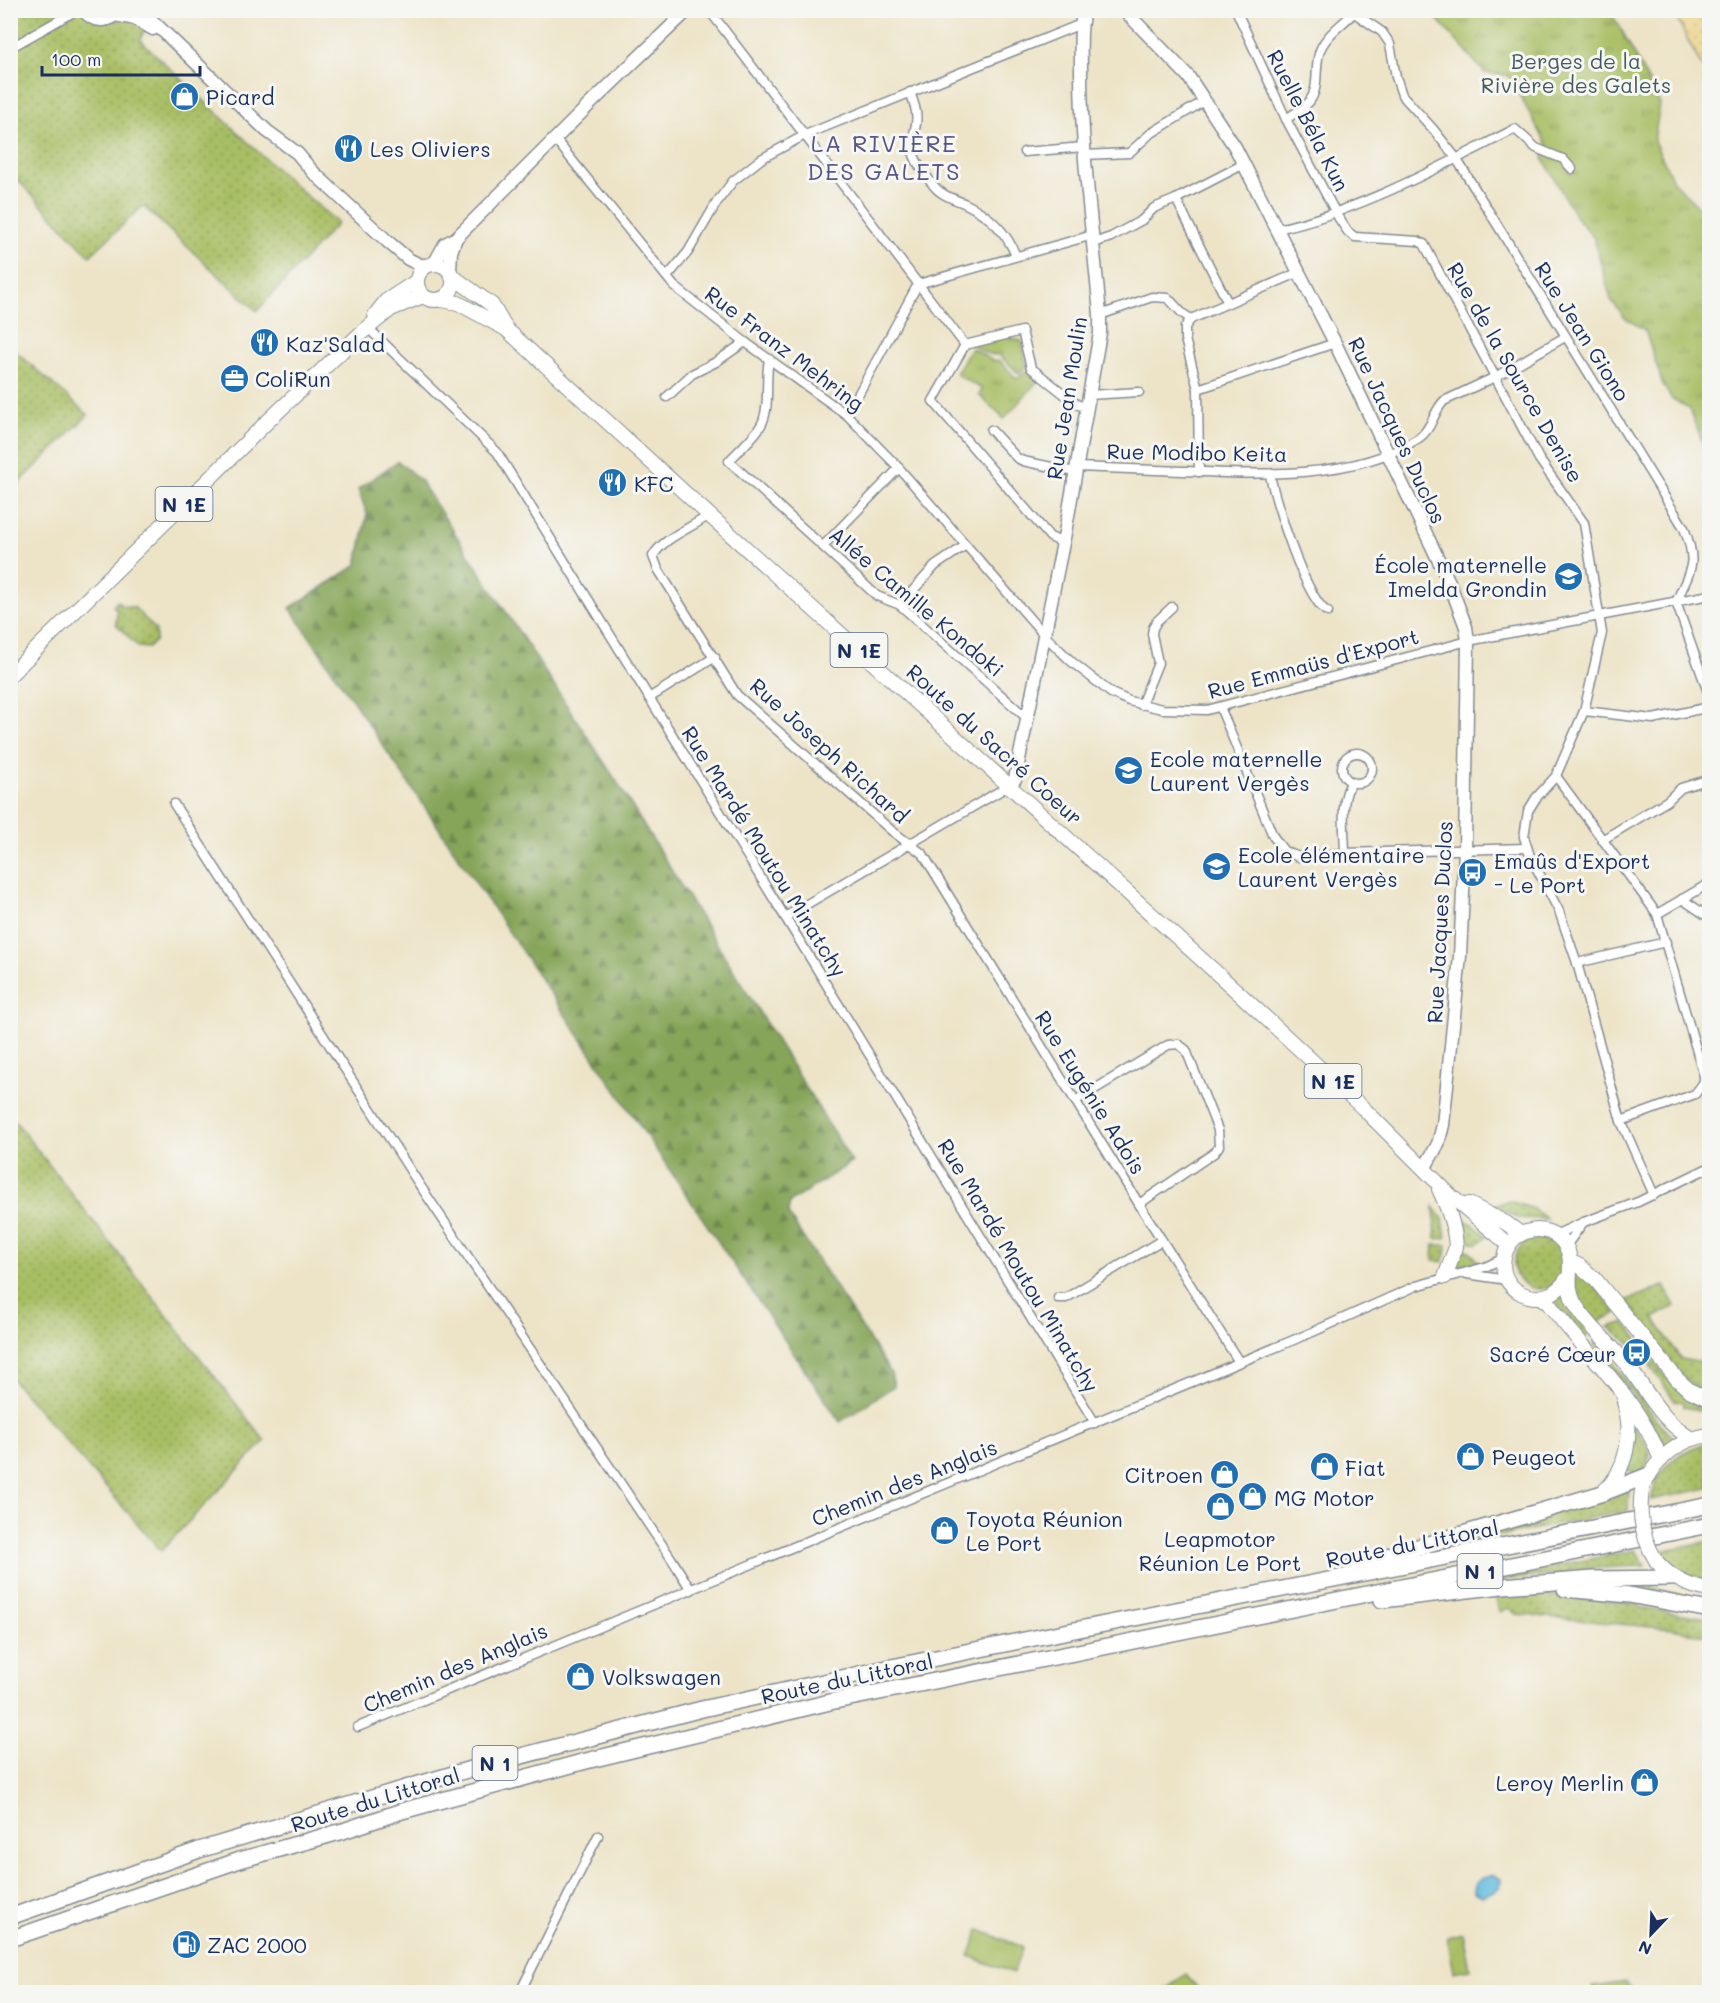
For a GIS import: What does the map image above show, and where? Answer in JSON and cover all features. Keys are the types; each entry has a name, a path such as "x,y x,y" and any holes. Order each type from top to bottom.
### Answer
{"highway":[{"path":"1255,1594 1602,1493 1649,1474"},
{"name":"Route du Littoral","path":"10,1917 199,1850 460,1772 702,1709 855,1675 1255,1594 1710,1505"},
{"name":"Route du Littoral","path":"10,1939 240,1860 343,1831 402,1811 565,1766 830,1702 1710,1525"},
{"path":"1251,1617 1466,1589 1594,1579 1673,1578"},
{"path":"1521,1585 1629,1595 1710,1610"}],"main road":[{"path":"431,265 445,267 451,274 453,287 442,300 432,301 423,296 417,287 420,272 431,265"},
{"name":"Route du Sacré Coeur","path":"451,274 492,305 506,329"},
{"name":"N 1E","path":"364,331 386,301 417,279"},
{"name":"N 1E","path":"10,675 364,331 392,309 423,296"},
{"name":"Route du Sacré Coeur","path":"442,300 466,307 506,329 1250,1003 1363,1108 1451,1196 1509,1245"},
{"path":"1436,1181 1455,1230 1456,1247 1445,1277"},
{"name":"Route du Sacré Coeur","path":"1451,1196 1506,1223 1521,1234"},
{"path":"1661,1460 1654,1440 1621,1391 1548,1303 1540,1297 1521,1293 1507,1280 1504,1258 1509,1245 1521,1234 1538,1230 1555,1235 1566,1246 1570,1262 1568,1288 1574,1302 1597,1332 1623,1359 1663,1415 1675,1428 1692,1439"},
{"path":"1570,1262 1580,1266 1595,1279 1677,1379 1689,1390 1710,1400"},
{"path":"1540,1297 1557,1291 1568,1276"},
{"path":"1602,1493 1616,1479 1623,1464 1628,1416 1621,1391"},
{"path":"1710,1436 1692,1439 1676,1447 1649,1474 1642,1490 1641,1525 1657,1562 1673,1578 1710,1590"}],"street":[{"path":"10,48 77,10"},
{"path":"83,10 88,16 101,21 118,13 136,19 166,36"},
{"path":"141,10 267,131 297,153 313,172 387,241 408,259 420,265 431,265 445,244 456,238 688,10"},
{"path":"709,10 965,345"},
{"name":"Rue Jean Moulin","path":"1010,785 1016,778 1045,636 1099,343 1100,315 1081,97 1081,24 1084,10"},
{"name":"Rue Jacques Duclos","path":"1124,10 1188,76 1235,147 1335,343 1451,586 1466,627 1468,640 1465,849 1460,956 1443,1125 1438,1144 1424,1169"},
{"name":"Ruelle Béla Kun","path":"1236,10 1286,119 1336,213"},
{"path":"1286,119 1308,104 1316,85 1316,65 1321,49 1326,39 1354,11"},
{"name":"Rue Jean Giono","path":"1354,11 1382,32 1390,44 1402,95 1456,158 1684,528 1692,547 1692,564 1676,602"},
{"path":"667,277 688,252 717,202 733,181 761,159 805,135 1081,24"},
{"path":"910,92 916,108 917,120 912,143 913,154 933,185 946,196 969,205 993,222 1006,236 1016,256"},
{"path":"1024,152 1129,153 1150,134 1204,101"},
{"path":"1276,229 1306,223 1336,213 1515,129 1536,148 1563,159 1572,169"},
{"name":"Rue Franz Mehring","path":"555,139 674,286 745,342 847,415 899,468 1045,636"},
{"path":"918,284 1016,256 1111,237 1142,220 1154,208 1244,164"},
{"path":"1176,199 1228,303"},
{"name":"Rue de la Source Denise","path":"1336,213 1348,232 1355,237 1418,241 1424,244 1539,459 1584,523 1602,633 1584,711 1556,776 1536,798 1528,811 1524,837 1527,848"},
{"path":"451,274 451,252 456,238"},
{"path":"387,241 417,279"},
{"path":"1199,472 1198,389 1185,339 1185,327 1191,319 1300,272"},
{"path":"847,415 918,284"},
{"path":"1100,315 1152,297 1168,298 1182,314 1191,319"},
{"name":"Rue Mardé Moutou Minatchy","path":"364,331 497,452 785,916 1095,1423"},
{"path":"1063,543 1050,537 933,401 965,345 1022,331 1030,368 1078,405 1088,401 1139,392"},
{"name":"Rue Modibo Keita","path":"991,430 1017,458 1023,461 1075,469 1270,474 1351,465 1387,453 1419,438 1427,431 1438,406 1444,401 1495,377 1565,337"},
{"path":"667,397 692,374 716,362 745,342"},
{"path":"1198,389 1335,343"},
{"name":"Allée Camille Kondoki","path":"769,359 763,423 729,461 878,596 900,605 1028,719"},
{"path":"823,546 899,468"},
{"path":"1270,474 1292,548 1316,600 1323,610 1329,612"},
{"name":"Rue Joseph Richard","path":"709,515 664,543 653,556 658,569 716,657 737,695 892,831 910,844"},
{"path":"900,605 935,566 966,544"},
{"name":"Rue Emmaüs d'Export","path":"1045,636 1072,662 1112,693 1140,705 1162,710 1206,710 1468,640 1710,595"},
{"path":"1676,602 1710,698"},
{"path":"1140,705 1158,663 1152,634 1153,628 1172,607"},
{"path":"649,698 716,657"},
{"path":"1220,707 1273,836 1284,851 1299,857 1345,853 1527,848 1559,911 1577,963 1621,1121 1654,1195"},
{"path":"1584,711 1653,719 1710,707"},
{"path":"1556,776 1657,914 1704,1076 1704,1082 1695,1094 1621,1121"},
{"path":"1602,840 1667,801 1681,788 1710,779"},
{"path":"1345,853 1344,801 1348,787 1352,783"},
{"path":"785,916 1010,785"},
{"path":"174,804 419,1184 691,1590"},
{"name":"Rue Eugénie Adois","path":"910,844 923,854 1239,1362"},
{"path":"1657,914 1710,883"},
{"path":"1682,899 1710,918"},
{"path":"1577,963 1666,942"},
{"path":"1075,1101 1168,1044 1178,1044 1186,1050 1218,1130 1219,1146 1214,1153 1139,1204"},
{"path":"1555,1235 1654,1195 1710,1167"},
{"path":"1566,1246 1584,1222"},
{"path":"1058,1298 1066,1298 1162,1240"},
{"name":"Chemin des Anglais","path":"358,1727 1095,1423 1318,1330 1416,1286 1464,1273 1504,1258"},
{"name":"Chemin des Anglais","path":"1464,1273 1507,1280"},
{"path":"520,1992 598,1836"}],"green space":[{"path":"11,11 148,11 155,21 143,33 140,40 273,166 338,223 257,311 143,206 90,256 11,173"},
{"name":"Berges de la Rivière des Galets","path":"1430,11 1609,11 1620,27 1660,104 1654,141 1674,182 1704,213 1709,227 1709,458 1689,409 1671,398 1663,385 1645,330 1625,318 1611,300 1594,238 1576,217 1543,158 1548,146 1508,75 1485,73"},
{"path":"1007,336 1022,341 1027,366 1019,374 999,355 988,354 971,344"},
{"path":"11,347 88,415 11,491"},
{"path":"971,348 993,361 999,360 1017,379 1027,371 1038,381 1004,419 979,395 982,389 956,374"},
{"path":"398,461 420,480 615,779 852,1162 790,1202 788,1214 891,1373 894,1386 840,1422 290,608 357,565 367,514 358,489"},
{"path":"118,601 122,606 134,607 156,630 156,640 148,648 138,647 116,624 117,610 113,606"},
{"path":"11,1116 265,1441 161,1551 11,1378"},
{"path":"1510,1201 1533,1209 1547,1219 1517,1218 1494,1205"},
{"path":"1434,1207 1443,1219 1446,1238 1436,1239"},
{"path":"1456,1215 1474,1225 1487,1236 1477,1244 1459,1238"},
{"path":"1534,1239 1544,1239 1557,1246 1564,1259 1564,1269 1557,1282 1544,1289 1534,1289 1525,1285 1518,1278 1514,1269 1514,1259 1518,1250 1525,1243"},
{"path":"1434,1245 1447,1245 1446,1255 1442,1262 1433,1260"},
{"path":"1460,1247 1470,1251 1478,1262 1451,1268"},
{"path":"1575,1268 1582,1272 1617,1313 1595,1323 1574,1295"},
{"path":"1664,1286 1675,1306 1654,1318 1681,1359 1709,1364 1709,1394 1688,1382 1681,1375 1658,1343 1632,1317 1636,1313 1627,1300"},
{"path":"1563,1293 1573,1312 1590,1333 1584,1337 1553,1300"},
{"path":"1625,1322 1668,1379 1682,1391 1709,1405 1709,1412 1683,1407 1683,1402 1674,1400 1643,1355 1609,1327"},
{"path":"1597,1341 1660,1424 1677,1439 1665,1447 1662,1438 1626,1386 1593,1346"},
{"path":"1631,1424 1646,1443 1649,1455 1648,1462 1639,1476 1626,1469"},
{"path":"1705,1443 1709,1444 1709,1488 1651,1500 1658,1478 1669,1463 1684,1452"},
{"path":"1629,1489 1628,1511 1468,1542 1466,1538"},
{"path":"1709,1541 1709,1581 1693,1577 1682,1571 1661,1551"},
{"path":"1636,1550 1645,1566 1571,1569 1569,1573 1488,1582 1487,1579"},
{"path":"1614,1584 1652,1584 1652,1587 1709,1602 1709,1607 1615,1589"},
{"path":"1527,1593 1639,1604 1640,1608 1709,1618 1709,1636 1672,1629 1516,1614 1509,1608 1499,1612 1495,1594"},
{"path":"979,1930 1023,1947 1013,1973 969,1956"},
{"path":"1463,1933 1470,1969 1454,1972 1447,1937"},
{"path":"1186,1974 1201,1992 1162,1992"},
{"path":"1625,1982 1633,1992 1595,1992 1593,1987"}],"sand":[{"path":"1673,11 1709,11 1709,81"}],"water":[{"path":"1493,1876 1501,1880 1500,1888 1482,1897 1474,1893 1475,1885 1479,1880"}],"place":[{"name":"Picard","path":"185,96"},
{"name":"Les Oliviers","path":"349,148"},
{"name":"Kaz'Salad","path":"265,343"},
{"name":"ColiRun","path":"234,378"},
{"name":"KFC","path":"613,483"},
{"name":"École maternelle Imelda Grondin","path":"1568,576"},
{"name":"Ecole maternelle Laurent Vergès","path":"1129,770"},
{"name":"Ecole élémentaire Laurent Vergès","path":"1217,866"},
{"name":"Emaûs d'Export - Le Port","path":"1473,872"},
{"name":"Sacré Cœur","path":"1637,1353"},
{"name":"Peugeot","path":"1471,1456"},
{"name":"Fiat","path":"1324,1467"},
{"name":"Citroen","path":"1224,1474"},
{"name":"MG Motor","path":"1253,1497"},
{"name":"Leapmotor Réunion Le Port","path":"1220,1507"},
{"name":"Toyota Réunion Le Port","path":"945,1530"},
{"name":"Volkswagen","path":"581,1676"},
{"name":"Leroy Merlin","path":"1645,1782"},
{"name":"ZAC 2000","path":"186,1944"}],"district":[{"name":"LA RIVIÈRE DES GALETS","path":"884,156"}]}
